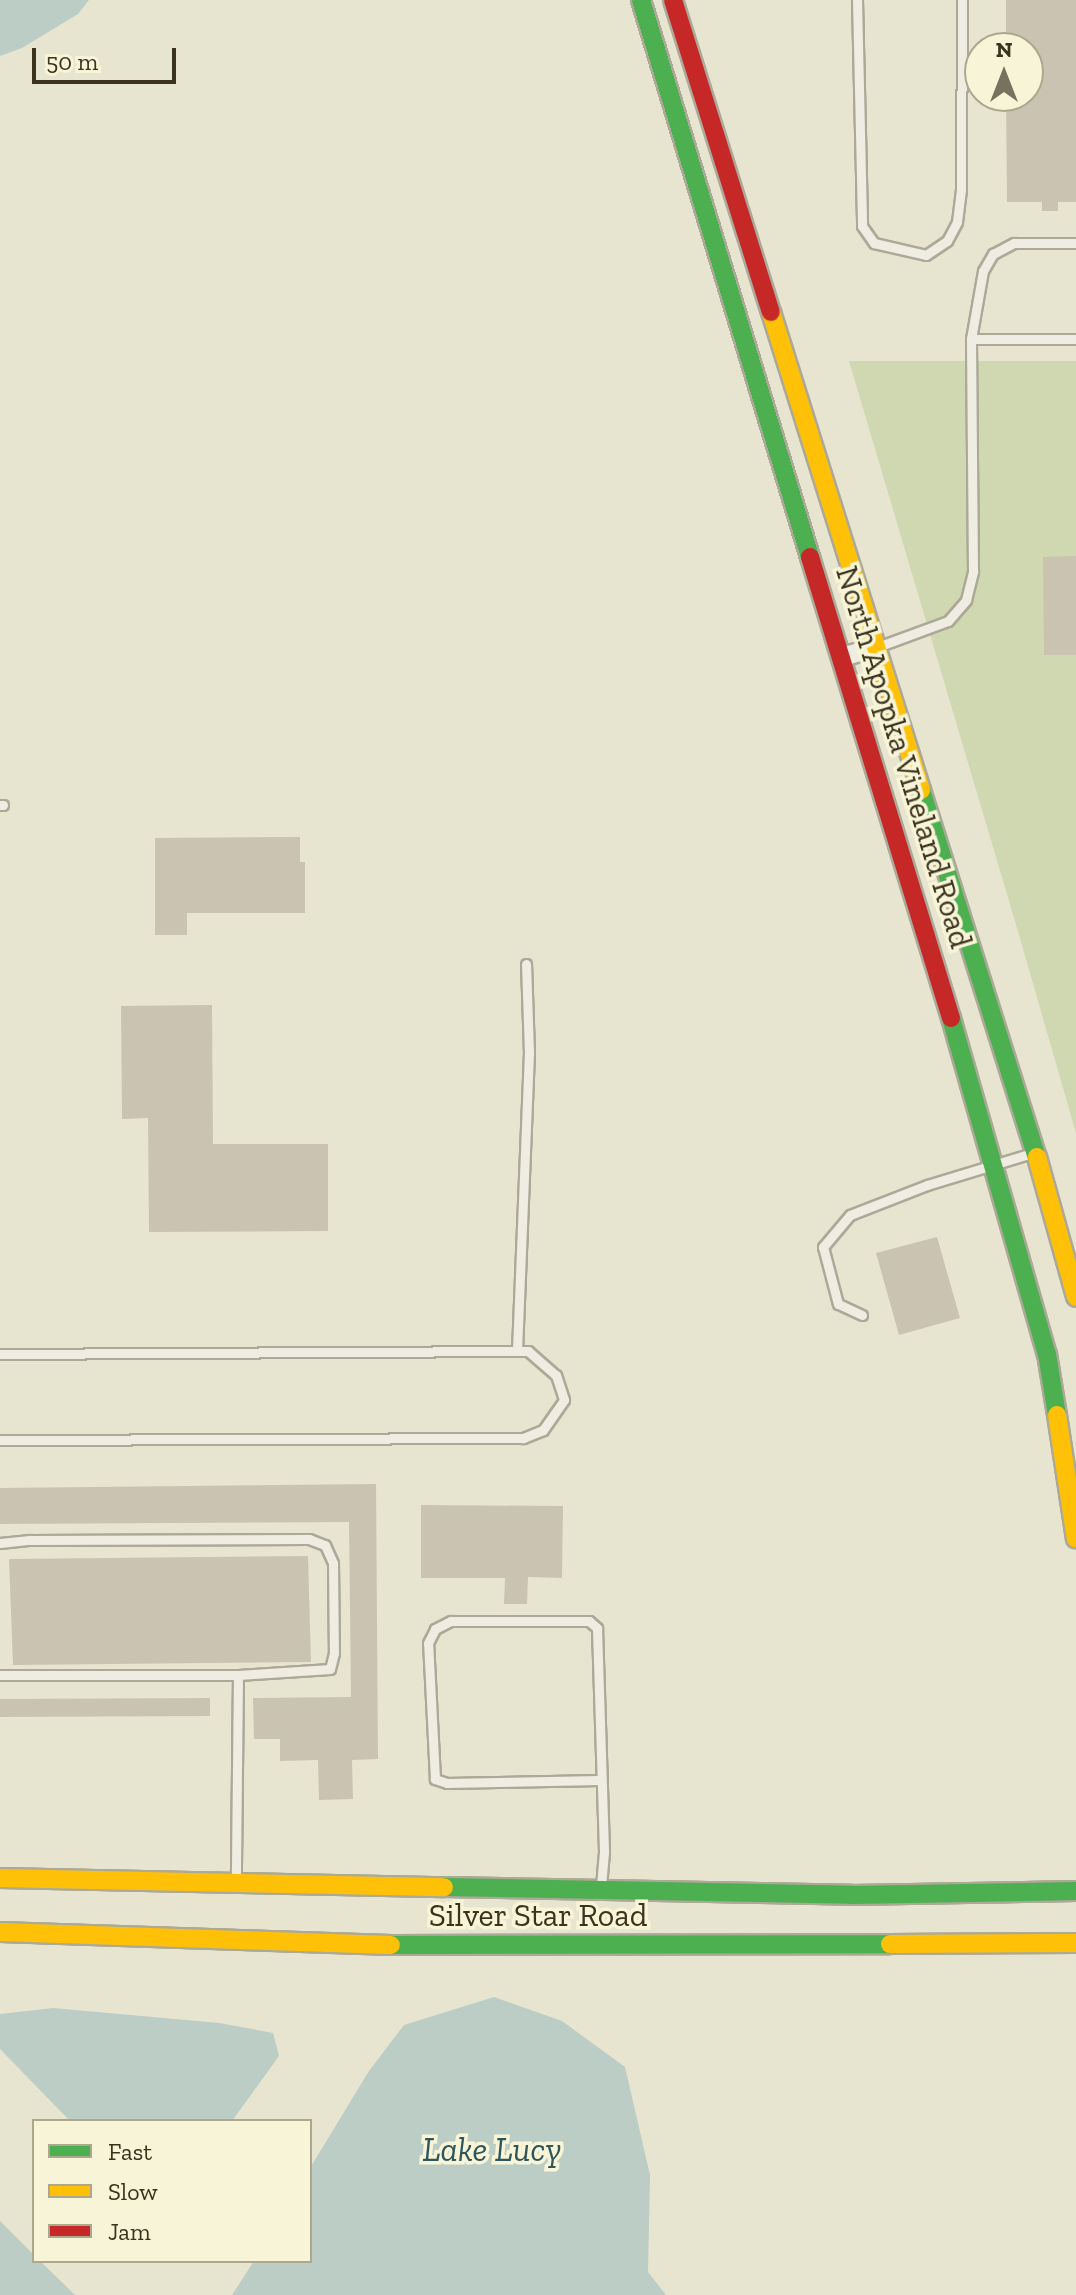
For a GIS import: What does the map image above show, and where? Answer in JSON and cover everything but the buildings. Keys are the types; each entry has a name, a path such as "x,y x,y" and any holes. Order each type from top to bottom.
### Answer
{"main road":[{"name":"North Apopka Vineland Road","path":"641,0 995,1164 1047,1354 1076,1539"},
{"name":"North Apopka Vineland Road","path":"673,0 1035,1152 1076,1297"},
{"name":"Silver Star Road","path":"0,1878 601,1892 852,1895 1076,1891"},
{"name":"Silver Star Road","path":"0,1932 432,1946 1076,1943"}],"street":[{"path":"842,657 877,647"}],"lane":[{"path":"857,0 862,226 874,243 926,255 947,241 957,222 961,190 962,0"},
{"path":"877,647 948,621 966,600 973,571 971,339 976,293 983,271 993,254 1014,243 1076,243"},
{"path":"971,339 1076,339"},
{"path":"517,1351 529,1053 526,964"},
{"path":"862,1315 838,1304 823,1247 850,1215 1035,1152"},
{"path":"0,1354 528,1351 545,1362 556,1375 564,1400 554,1419 543,1430 523,1438 0,1440"},
{"path":"0,1543 309,1539 325,1545 333,1563 334,1653 330,1669 238,1675 0,1675"},
{"path":"600,1780 447,1783 435,1779 428,1643 435,1629 451,1621 589,1621 597,1628 604,1852 601,1892"},
{"path":"236,1884 238,1675"}],"green space":[{"path":"849,361 1076,361 1076,1133 1017,928"}],"water":[{"path":"0,0 89,0 78,14 22,48 0,56"},
{"name":"Lake Lucy","path":"494,1997 562,2021 625,2067 650,2175 648,2272 666,2295 232,2295 253,2263 312,2263 312,2165 369,2071 404,2025"},
{"path":"53,2008 219,2023 273,2033 279,2056 233,2119 68,2119 0,2049 0,2014"},
{"path":"0,2221 32,2253 32,2263 42,2263 75,2295 0,2295"}],"traffic: fast":[{"path":"641,0 810,557"},
{"path":"921,790 1037,1157"},
{"path":"951,1018 1047,1354 1057,1415"},
{"path":"444,1887 852,1895 1076,1891"},
{"path":"391,1945 890,1944"}],"traffic: slow":[{"path":"771,312 921,790"},
{"path":"1037,1157 1076,1297"},
{"path":"1057,1415 1076,1539"},
{"path":"0,1878 444,1887"},
{"path":"0,1932 391,1945"},
{"path":"890,1944 1076,1943"}],"traffic: jam":[{"path":"673,0 771,312"},
{"path":"810,557 951,1018"}]}
